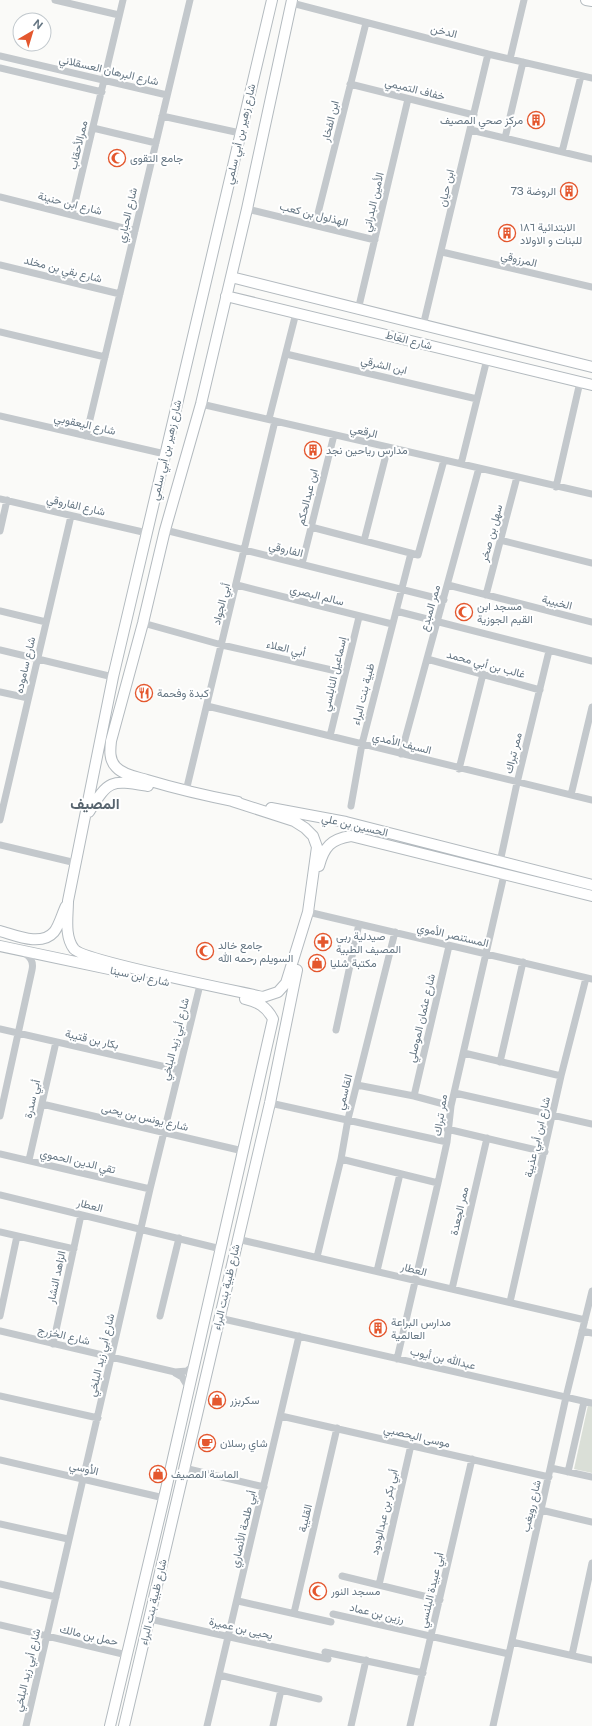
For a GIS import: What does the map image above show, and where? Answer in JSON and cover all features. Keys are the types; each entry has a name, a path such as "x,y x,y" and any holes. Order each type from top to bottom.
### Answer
{"street":[{"path":"55,0 119,15"},
{"name":"ممرالأحقاب","path":"72,215 123,0"},
{"name":"شارع الحباري","path":"86,436 190,0"},
{"name":"شارع زهير بن أبي سلمي","path":"68,901 86,819 113,677 272,0"},
{"path":"510,59 524,0"},
{"path":"586,0 592,1"},
{"name":"شارع زهير بن أبي سلمي","path":"117,769 112,763 110,753 111,741 143,623 166,530 201,404 247,209 292,2"},
{"name":"الدخن","path":"292,2 366,23 488,54 592,78"},
{"name":"ابن الفخار","path":"315,225 366,23"},
{"name":"ابن حيان","path":"423,326 442,252 488,54"},
{"name":"شارع البرهان العسقلاني","path":"0,56 167,95"},
{"path":"505,138 523,62"},
{"path":"0,68 102,92"},
{"path":"562,152 581,76"},
{"name":"خفاف التميمي","path":"350,84 474,115"},
{"name":"الأمين البدراني","path":"358,310 408,99"},
{"path":"162,116 240,133"},
{"path":"93,128 156,143"},
{"path":"471,130 592,159"},
{"name":"شارع ابن حنينة","path":"0,197 135,231"},
{"name":"الهذلول بن كعب","path":"247,209 375,240"},
{"name":"المرزوقي","path":"442,252 591,284"},
{"name":"شارع بقي بن مخلد","path":"0,265 120,294"},
{"name":"شارع الغاط","path":"231,277 358,310 592,367"},
{"name":"شارع الغاط","path":"226,296 592,385"},
{"name":"أبي الجواد","path":"186,792 237,585 296,312"},
{"path":"0,332 105,357"},
{"name":"ابن الشرقي","path":"286,354 477,399"},
{"path":"461,464 486,360"},
{"path":"556,487 580,382"},
{"name":"الرقعي","path":"201,404 556,487 592,494"},
{"name":"شارع اليعقوبي","path":"0,416 165,454"},
{"name":"ابن عبدالحكم","path":"302,564 334,435"},
{"path":"364,541 388,447"},
{"path":"311,527 415,554 444,460"},
{"name":"ممر المبدع","path":"401,754 444,600 478,468"},
{"name":"سهل بن صخر","path":"486,595 517,477"},
{"path":"0,531 4,500"},
{"name":"شارع الفاروقي","path":"4,500 147,533"},
{"name":"شارع ساموده","path":"0,820 71,516"},
{"name":"الفاروقي","path":"166,530 402,588 444,600"},
{"path":"500,540 592,563"},
{"name":"ظبية بنت البراء","path":"351,806 362,744 392,624 402,588 415,554"},
{"name":"سالم البصري","path":"237,585 359,617 392,624"},
{"name":"الخبيبة","path":"448,585 592,622"},
{"path":"0,611 46,622"},
{"path":"396,611 592,661"},
{"name":"إسماعيل النابلسي","path":"330,736 359,617"},
{"name":"أبي العلاء","path":"143,623 222,645 345,673"},
{"path":"0,650 113,677"},
{"name":"ممر تبراك","path":"500,862 517,783 549,651"},
{"name":"غالب بن أبي محمد","path":"427,659 540,690"},
{"path":"459,768 483,674"},
{"path":"0,692 28,698"},
{"name":"السيف الأمدي","path":"207,706 517,783 592,800"},
{"path":"571,795 592,707"},
{"name":"الحسين بن علي","path":"117,769 130,775 186,792 346,822 592,885"},
{"path":"86,819 104,789 116,782 186,792"},
{"path":"68,901 68,936 74,950 85,955 115,964 264,997 278,992 286,983 308,912 317,847 313,836 305,828 294,821 232,801"},
{"name":"الحسين بن علي","path":"327,847 338,839 351,836 592,896"},
{"path":"0,845 76,863"},
{"name":"شارع ظبية بنت البراء","path":"124,1726 270,1103 308,912 321,858 327,847"},
{"name":"ممر تبراك","path":"397,1359 438,1183 447,1142 447,1129 451,1106 504,875"},
{"path":"0,931 34,940 45,938 54,932 68,901"},
{"name":"المستنصر الأموي","path":"308,912 589,978"},
{"path":"336,1030 359,924"},
{"name":"القاسمي","path":"317,1257 341,1159 348,1119 395,932"},
{"name":"شارع ابن سينا","path":"0,946 254,1002 266,1008 273,1019"},
{"name":"شارع عثمان الموصلي","path":"414,1096 449,946"},
{"path":"0,1116 33,966 30,958 22,951"},
{"path":"500,1062 523,962"},
{"name":"شارع ابن أبي عذيبة","path":"510,1302 554,1115 561,1076 589,978"},
{"name":"شارع أبي زيد البلخي","path":"26,1726 68,1539 142,1229 150,1189 199,989"},
{"name":"شارع ظبية بنت البراء","path":"110,1726 164,1498 192,1366 221,1249 273,1019"},
{"name":"بكار بن قتيبة","path":"0,1029 179,1070"},
{"name":"أبي سدرة","path":"29,1160 56,1042"},
{"path":"464,1053 561,1076"},
{"path":"357,1085 414,1096 451,1106"},
{"path":"455,1093 592,1124"},
{"path":"270,1103 447,1142"},
{"name":"شارع يونس بن يحىى","path":"42,1104 242,1151"},
{"path":"447,1129 545,1152"},
{"name":"ممر الجعدة","path":"452,1289 487,1138"},
{"name":"تقي الدين الحموي","path":"0,1154 150,1189"},
{"path":"341,1159 438,1183"},
{"path":"377,1271 400,1174"},
{"name":"العطار","path":"0,1195 221,1249"},
{"name":"الزاهد النشار","path":"53,1344 81,1215"},
{"path":"0,1232 74,1249"},
{"path":"0,1316 17,1236"},
{"path":"160,1316 179,1238"},
{"name":"العطار","path":"237,1239 585,1320"},
{"name":"شارع رويغب","path":"493,1726 566,1397 592,1291"},
{"name":"عبدالله بن أيوب","path":"219,1318 592,1403"},
{"name":"شارع الخزرج","path":"0,1331 175,1372"},
{"path":"582,1331 592,1333"},
{"name":"أبي طلحة الأنصاري","path":"207,1726 238,1601 299,1336"},
{"path":"175,1372 187,1371 192,1366"},
{"path":"175,1372 182,1377 188,1387"},
{"path":"0,1396 98,1418"},
{"path":"568,1472 584,1402"},
{"name":"موسى اليحصبي","path":"281,1416 549,1478"},
{"name":"القليبة","path":"294,1613 337,1428"},
{"name":"أبي بكر بن عبدالودود","path":"379,1585 411,1445"},
{"name":"أبي عبيدة البلنسي","path":"410,1726 432,1637 472,1459"},
{"name":"الأوسي","path":"0,1460 164,1498"},
{"path":"184,1468 264,1486"},
{"path":"551,1468 592,1477"},
{"path":"541,1510 592,1522"},
{"path":"0,1524 68,1539"},
{"path":"572,1655 592,1563"},
{"path":"342,1576 440,1600"},
{"path":"0,1584 56,1597"},
{"path":"238,1601 331,1622"},
{"name":"رزين بن عماد","path":"333,1614 509,1654"},
{"name":"يحيى بن عميرة","path":"150,1618 229,1637 326,1655 366,1660 423,1673"},
{"name":"حمل بن مالك","path":"0,1625 127,1655"},
{"path":"512,1642 592,1660"},
{"path":"351,1726 366,1660"},
{"path":"219,1675 319,1699"},
{"path":"273,1726 282,1690"}],"shaded area":[{"path":"588,1405 592,1406 592,1473 574,1469"}],"place":[{"name":"مركز صحي المصيف","path":"536,120"},
{"name":"جامع التقوى","path":"117,158"},
{"name":"الروضة 73","path":"569,191"},
{"name":"الابتدائية ١٨٦ للبنات و الاولاد","path":"507,233"},
{"name":"مدارس رياحين نجد","path":"313,450"},
{"name":"مسجد ابن القيم الجوزية","path":"464,612"},
{"name":"كبدة وفحمة","path":"144,693"},
{"name":"صيدلية ربى المصيف الطبية","path":"323,942"},
{"name":"جامع خالد السويلم رحمه الله","path":"205,951"},
{"name":"مكتبة شليا","path":"317,963"},
{"name":"مدارس البراعة العالمية","path":"378,1328"},
{"name":"سكربزر","path":"217,1400"},
{"name":"شاي رسلان","path":"207,1443"},
{"name":"الماسة المصيف","path":"158,1474"},
{"name":"مسجد النور","path":"318,1591"}],"district":[{"name":"المصيف","path":"95,803"}]}
